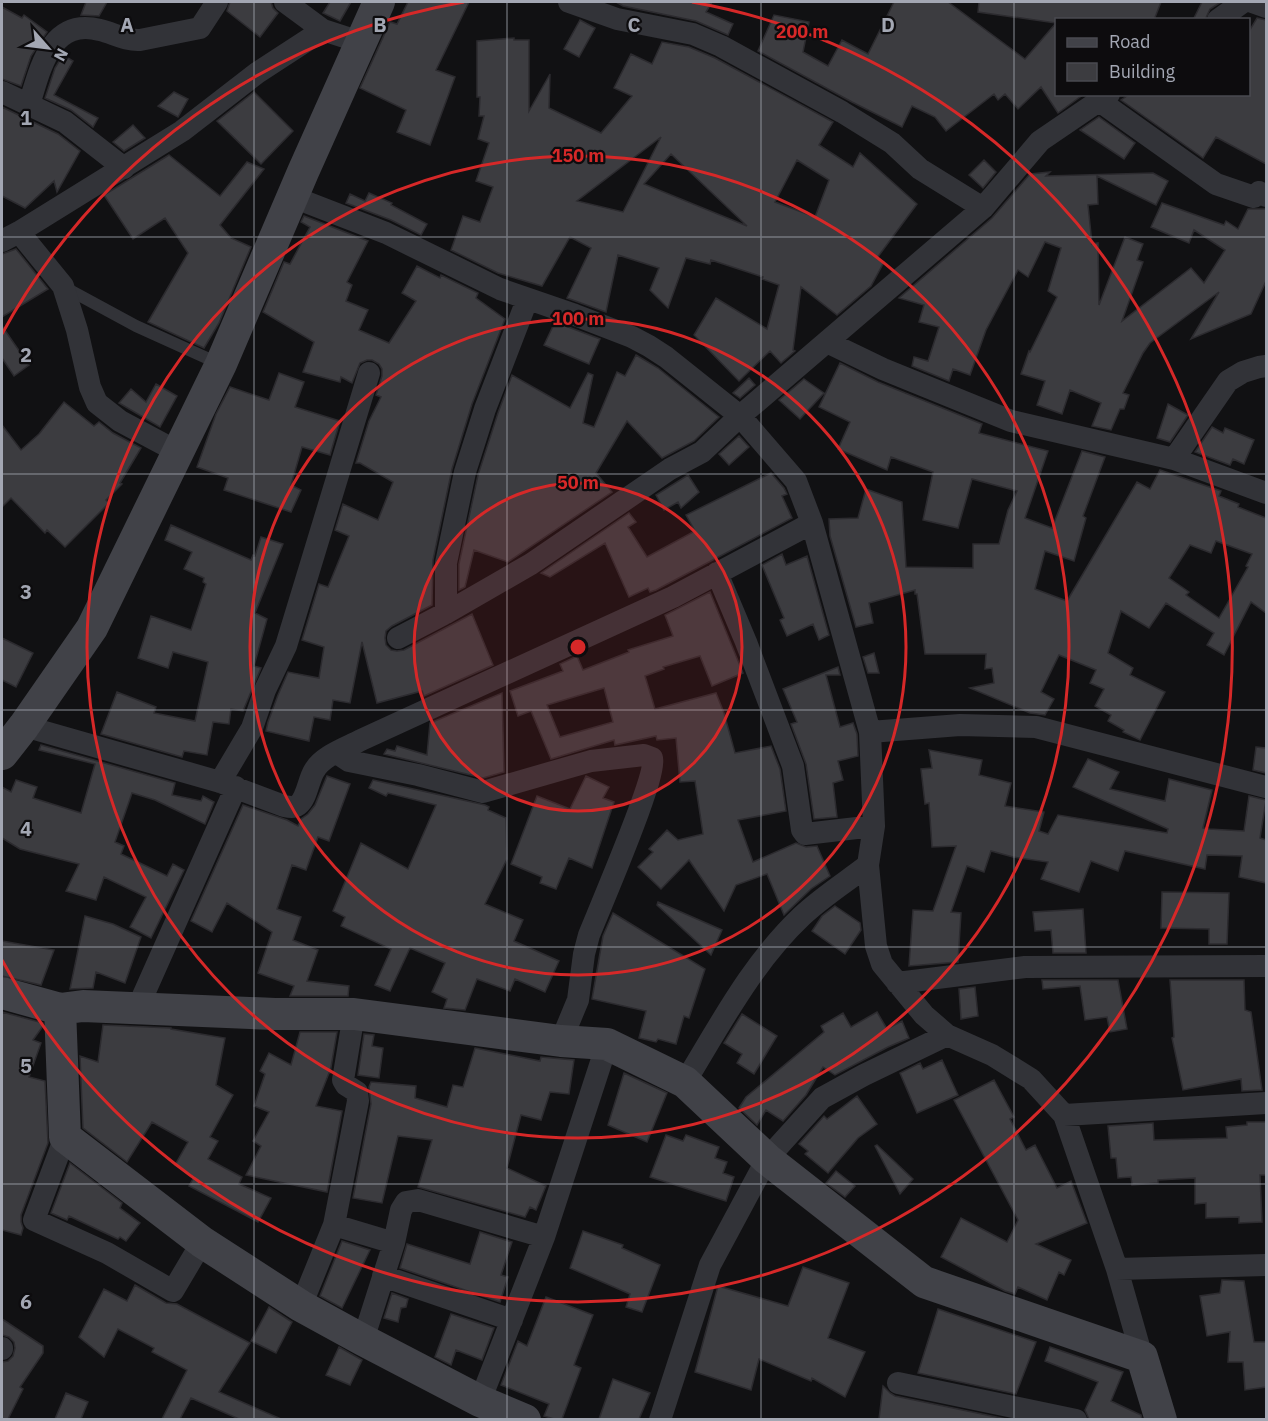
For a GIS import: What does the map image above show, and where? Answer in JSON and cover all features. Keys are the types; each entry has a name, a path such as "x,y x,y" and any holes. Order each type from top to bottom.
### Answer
{"street":[{"path":"29,105 45,55 59,37 68,32 84,28 98,29 131,40 140,40 200,28 217,2"},
{"path":"285,2 323,30 360,42"},
{"path":"2,754 92,628 221,364 379,2"},
{"path":"569,2 617,19 693,34 721,46 852,117 892,143 920,168 983,208"},
{"path":"1221,18 1243,2"},
{"path":"1252,2 1266,7"},
{"path":"178,452 120,421 97,403 90,387 77,330 63,286 10,236 182,131 257,73 323,30"},
{"path":"2,92 80,131 124,168"},
{"path":"398,638 531,564 670,469 702,452 740,416 983,208 1040,141 1104,98 1216,184 1254,197 1259,192 1266,196"},
{"path":"293,197 386,233 500,289 575,315 649,346 740,416 796,481 812,523 870,732 874,826 868,865 876,946 882,964 924,1015 947,1035 992,1055 1031,1079 1064,1115 1117,1269 1161,1419"},
{"path":"446,613 446,563 465,472 485,409 527,300"},
{"path":"827,342 883,369 1011,421 1174,459 1266,493"},
{"path":"1174,459 1228,381 1242,372 1258,366 1266,366"},
{"path":"138,1007 252,728 265,690 286,646 369,373"},
{"path":"24,726 228,784 284,806 297,806 303,799 314,770 325,759 446,700 674,597 812,523"},
{"path":"717,573 793,766 802,830 805,834 809,834 874,826"},
{"path":"870,732 960,725 1036,727 1266,787"},
{"path":"337,753 349,761 418,775 483,792 591,761 644,755 652,758 653,766 645,793 589,935 578,1000 561,1041"},
{"path":"685,1082 756,968 778,940 803,915 868,865"},
{"path":"897,983 1025,967 1266,966"},
{"path":"2,993 60,1009 83,1006 276,1014 354,1014 561,1041 607,1044 685,1082 767,1159 924,1282 1142,1357"},
{"path":"60,1009 64,1137 34,1220 107,1253 173,1291 202,1242"},
{"path":"301,1306 334,1225 358,1101 357,1092 346,1085 343,1080 354,1014"},
{"path":"660,1419 710,1265 767,1159 822,1098 947,1035"},
{"path":"480,1401 544,1238 607,1044"},
{"path":"1064,1115 1266,1103"},
{"path":"64,1137 202,1242 301,1306 480,1401 525,1419"},
{"path":"363,1340 394,1243 401,1210 406,1202 418,1200 544,1238"},
{"path":"334,1225 394,1243"},
{"path":"1117,1269 1266,1265"},
{"path":"383,1276 512,1320"},
{"path":"898,1383 1076,1419"}],"lane":[{"path":"63,286 136,326 221,364"}],"building":[{"path":"86,2 107,2 99,16 81,15"},
{"path":"230,2 271,2 278,13 260,37 227,11"},
{"path":"330,2 351,2 340,21 323,13"},
{"path":"408,2 469,2 436,70 455,77 430,145 397,132 406,110 360,88 390,22 397,24"},
{"path":"616,2 712,2 706,12 733,24 728,35 696,21 623,6"},
{"path":"894,2 948,2 1025,59 1055,24 1055,96 1081,96 1058,113 1041,87 1018,109 1005,94 998,100 994,94 946,131 935,117 912,106 902,127 758,51 774,15 809,22 803,52 828,66 842,40 868,54"},
{"path":"979,2 1161,2 1155,18 1055,18 1055,23 978,12"},
{"path":"1202,2 1221,2 1210,9 1206,18 1194,18"},
{"path":"2,7 22,18 24,15 47,32 31,56 21,86 2,79"},
{"path":"1257,18 1266,20 1266,164 1216,137 1203,158 1121,100 1127,96 1250,96 1250,30"},
{"path":"580,20 595,28 579,57 564,49"},
{"path":"514,38 514,40 529,40 529,111 550,74 549,108 601,133 632,96 614,88 631,54 652,64 662,42 689,47 715,58 833,122 819,145 853,167 860,153 917,204 877,258 884,262 871,286 837,315 801,287 793,350 795,351 781,363 770,351 739,381 694,335 716,298 767,329 779,285 762,279 763,277 711,260 710,264 686,258 668,308 650,290 659,268 618,255 606,312 567,298 591,248 570,237 542,286 498,273 451,250 463,216 480,222 493,187 476,181 489,143 478,139 484,116 479,116 480,97 477,97 477,41","holes":["661,137 623,212 577,201","671,154 747,226 644,184","797,160 829,180 815,217 775,202"]},
{"path":"63,55 73,61 54,95 98,118 93,127 71,110 45,98 55,68"},
{"path":"174,92 188,99 178,117 158,106"},
{"path":"254,92 293,131 261,164 217,121"},
{"path":"2,107 58,134 80,151 57,192 54,181 25,208 2,196"},
{"path":"1099,117 1135,143 1124,159 1080,130"},
{"path":"133,125 145,138 124,151 113,142"},
{"path":"169,155 220,196 247,162 264,169 220,225 231,238 251,247 219,323 204,348 148,322 188,253 165,218 133,239 104,195"},
{"path":"984,160 996,172 983,188 969,175"},
{"path":"1050,172 1046,176 1153,173 1168,181 1156,205 1097,176 1098,204 1088,205 1092,244 1098,243 1099,305 1125,237 1143,244 1137,260 1143,262 1122,321 1191,268 1204,283 1225,250 1194,230 1189,243 1151,227 1162,203 1224,225 1226,221 1238,229 1248,209 1266,209 1266,281 1251,314 1191,339 1219,292 1150,343 1123,393 1129,395 1124,409 1120,409 1111,430 1092,426 1101,403 1070,390 1062,414 1037,405 1045,381 1021,374 1029,351 1057,297 1048,291 1061,248 1045,242 1028,277 1018,270 986,330 970,375 953,369 949,381 912,366 914,357 928,361 939,327 919,322 924,305 899,298 992,218 1030,174"},
{"path":"369,193 392,203 391,205 427,224 421,235 391,220 346,203 350,194 365,201"},
{"path":"304,216 368,241 347,282 352,285 346,301 368,310 359,330 389,343 416,301 402,293 417,266 478,293 476,298 505,319 472,404 452,469 433,560 432,605 392,626 386,631 385,638 386,645 391,650 404,650 472,614 493,665 424,696 422,691 377,703 362,642 350,703 333,700 330,720 314,717 309,741 266,731 268,722 288,672 319,678 324,647 302,640 319,584 328,587 349,536 335,530 343,504 378,520 393,482 360,463 356,463 369,421 381,397 376,395 382,376 379,364 372,360 360,363 352,383 341,377 340,382 303,372 314,342 263,312 284,262 290,264 310,227 301,222"},
{"path":"16,249 48,289 2,317 2,254"},
{"path":"555,322 600,339 589,364 544,345"},
{"path":"2,326 29,365 14,376 2,358"},
{"path":"636,355 658,368 719,417 694,441 662,458 627,421 596,473 612,492 508,562 474,550 465,587 459,590 459,564 478,475 512,375 570,408 588,373 593,375 583,423 594,427 617,372 625,376"},
{"path":"840,363 878,382 982,424 979,433 1048,451 1025,518 1052,528 1082,451 1105,457 1083,516 1086,518 1074,561 1045,551 1035,589 1067,601 1137,482 1150,489 1160,470 1221,491 1219,496 1239,504 1238,507 1266,518 1266,613 1251,602 1224,655 1207,645 1214,633 1166,603 1149,628 1121,611 1108,653 1133,668 1130,675 1165,692 1140,740 1123,732 1124,730 1108,721 1111,715 1095,706 1104,689 1090,683 1096,670 1059,655 1041,692 1054,699 1045,715 1030,713 970,688 994,683 992,668 985,669 986,654 925,654 915,590 869,603 873,623 856,627 830,536 829,519 858,518 866,489 902,502 906,567 973,568 973,544 999,544 1008,510 1017,491 972,479 958,528 923,520 933,472 891,457 887,470 838,449 850,422 819,407","holes":["1216,541 1252,554 1246,566 1248,567 1219,618 1186,595 1189,592 1169,578 1190,545 1211,553"]},
{"path":"279,373 304,382 295,407 340,421 330,455 302,447 291,485 301,490 291,512 224,490 228,478 197,467 216,414 230,387 269,400"},
{"path":"749,378 755,385 740,398 733,393"},
{"path":"804,379 824,393 800,419 779,400"},
{"path":"156,384 177,396 160,427 119,403 131,389 146,402"},
{"path":"64,402 94,426 99,422 113,433 141,448 120,483 122,484 106,500 109,503 65,547 47,530 45,533 11,498 2,507 2,425 21,450 39,434"},
{"path":"1168,404 1188,415 1170,442 1157,438"},
{"path":"1212,427 1223,433 1225,428 1254,440 1244,464 1233,459 1230,465 1195,452"},
{"path":"739,436 749,447 729,465 719,454"},
{"path":"771,473 787,494 782,496 792,518 656,590 650,592 648,588 629,597 605,543 550,577 541,573 629,513 636,522 628,527 647,557 695,531 686,515"},
{"path":"688,475 699,492 681,508 678,502 664,510 656,495"},
{"path":"171,525 251,560 253,555 255,556 261,537 283,544 255,613 267,619 254,666 261,668 243,711 231,709 229,724 213,722 207,755 184,751 182,757 101,734 117,692 156,707 154,713 195,721 208,662 173,652 168,668 138,658 151,616 191,630 206,584 203,582 204,578 184,569 192,552 165,540"},
{"path":"782,554 786,565 807,556 829,635 819,640 813,624 787,636 780,620 784,618 762,565"},
{"path":"710,592 743,673 712,686 700,656 663,667 664,669 645,676 655,709 716,693 735,753 771,746 780,769 786,811 738,820 753,862 796,843 806,847 817,846 830,876 811,889 784,915 767,874 736,885 724,911 689,860 661,889 638,867 653,852 649,849 667,830 678,840 703,834 695,781 680,782 676,738 657,740 656,736 615,745 614,740 551,759 531,711 518,716 510,691 563,671 560,664 577,656 583,670 629,652 628,650 673,636 665,615","holes":["604,688 613,722 560,737 547,705"]},
{"path":"2,638 33,653 16,687 2,680"},
{"path":"874,653 879,673 868,673 863,657"},
{"path":"838,667 840,675 826,675 840,727 853,723 857,734 858,756 838,761 843,780 833,783 837,817 814,819 806,764 791,724 797,722 783,689"},
{"path":"502,693 504,772 483,778 384,754 387,749 395,751 397,746 427,755 430,723"},
{"path":"41,745 175,783 172,795 201,801 203,796 214,802 205,824 155,800 132,793 115,842 124,846 121,854 167,876 173,864 184,870 151,938 130,927 146,897 104,877 96,900 66,891 79,864 20,849 2,838 2,787 11,792 16,780 37,787 33,798 81,813 95,764 39,750"},
{"path":"1256,747 1266,748 1266,773 1253,770"},
{"path":"929,750 982,760 979,775 1011,783 1005,806 1044,812 1039,831 1048,834 1058,815 1167,833 1168,829 1073,787 1088,759 1119,772 1110,789 1165,801 1169,779 1212,790 1203,828 1244,831 1249,796 1266,800 1260,838 1266,840 1266,883 1239,877 1242,856 1207,855 1205,869 1125,851 1118,871 1091,861 1079,892 1041,879 1048,862 991,851 984,872 967,866 951,912 961,913 958,962 909,966 913,910 933,911 956,846 932,847 929,803 925,804 921,769 932,768"},
{"path":"327,776 350,784 329,841 318,837 306,870 292,865 277,909 301,917 293,940 318,950 307,981 349,986 348,996 290,996 294,986 258,973 272,932 227,903 212,932 191,921 243,805 298,826 301,819 315,805"},
{"path":"586,776 609,787 603,798 614,802 592,868 569,858 556,889 540,883 542,877 511,864 537,796 570,809"},
{"path":"373,780 485,805 489,807 488,810 506,818 507,859 485,904 523,920 514,941 559,961 545,992 515,979 510,991 477,979 465,1010 444,1008 447,999 432,992 445,963 410,948 390,991 375,985 391,949 341,926 345,917 333,911 361,843 408,869 436,805 388,793 386,796 369,788"},
{"path":"1162,892 1229,893 1227,944 1209,944 1209,929 1161,928"},
{"path":"658,902 722,930 711,955 657,905"},
{"path":"835,906 860,923 861,930 845,954 812,931 822,916"},
{"path":"1083,909 1086,953 1053,953 1051,930 1035,931 1033,912"},
{"path":"613,913 705,969 689,1018 684,1016 676,1044 658,1039 656,1042 639,1038 646,1011 592,999 603,936"},
{"path":"85,916 113,924 141,937 125,983 96,972 93,988 70,989"},
{"path":"2,941 54,950 41,985 2,976"},
{"path":"1042,980 1118,980 1127,1029 1110,1032 1107,1017 1085,1020 1080,986 1043,989"},
{"path":"1170,980 1244,980 1245,1010 1251,1012 1262,1090 1242,1091 1241,1079 1183,1090 1172,1038 1174,1037"},
{"path":"975,987 978,1016 961,1019 959,989"},
{"path":"2,1012 43,1023 33,1040 41,1043 29,1077 45,1081 48,1143 21,1215 23,1228 21,1235 2,1230"},
{"path":"877,1012 887,1029 902,1021 909,1038 835,1075 823,1067 806,1095 783,1121 766,1110 757,1125 739,1108 746,1097 824,1032 821,1026 843,1013 851,1027"},
{"path":"742,1014 777,1036 754,1074 737,1063 742,1054 724,1043"},
{"path":"103,1025 171,1028 225,1038 216,1085 233,1095 210,1137 218,1141 208,1159 242,1177 239,1184 271,1198 258,1222 189,1186 194,1177 175,1165 188,1142 152,1122 127,1162 83,1128 80,1056 98,1062"},
{"path":"300,1032 337,1032 330,1073 316,1106 342,1111 327,1192 246,1175 261,1146 253,1141 269,1112 254,1106 265,1074 260,1071 269,1053 291,1065"},
{"path":"364,1034 374,1035 372,1046 383,1048 379,1078 358,1075"},
{"path":"475,1048 540,1061 541,1057 574,1060 569,1094 550,1092 541,1120 521,1115 507,1168 546,1186 536,1210 530,1207 525,1217 418,1187 432,1140 398,1136 382,1203 353,1198 371,1104 369,1087 371,1082 416,1086 415,1098 447,1107 453,1085 463,1087"},
{"path":"942,1060 958,1095 917,1113 900,1073 920,1063 923,1069"},
{"path":"624,1073 667,1093 647,1142 608,1125"},
{"path":"994,1080 1014,1117 1010,1119 1026,1150 1035,1145 1057,1188 1071,1181 1087,1223 1036,1244 1071,1260 1064,1275 1059,1272 1047,1300 1018,1287 1015,1294 1005,1291 941,1257 961,1218 1007,1242 1018,1220 954,1100"},
{"path":"857,1096 877,1124 858,1138 828,1173 805,1154 808,1151 799,1144 824,1116 827,1119"},
{"path":"1247,1122 1266,1122 1266,1175 1260,1175 1262,1222 1239,1223 1239,1217 1206,1218 1206,1203 1195,1204 1195,1178 1158,1180 1158,1183 1132,1185 1131,1177 1118,1178 1116,1158 1111,1158 1108,1126 1153,1123 1154,1140 1227,1138 1226,1127 1247,1125"},
{"path":"666,1135 683,1141 686,1135 719,1147 715,1158 727,1162 723,1173 734,1177 726,1201 650,1177"},
{"path":"877,1145 913,1179 900,1194 875,1146"},
{"path":"70,1163 122,1203 120,1208 140,1223 126,1241 69,1216 67,1220 51,1213"},
{"path":"836,1171 855,1186 845,1197 826,1183"},
{"path":"583,1231 623,1245 622,1248 660,1265 642,1312 626,1307 630,1294 570,1268"},
{"path":"480,1232 512,1242 501,1275 508,1277 500,1302 400,1268 407,1244 470,1264"},
{"path":"342,1241 370,1250 342,1308 320,1296"},
{"path":"803,1267 849,1283 828,1338 865,1352 845,1397 812,1378 811,1381 759,1359 751,1390 695,1372 718,1286 788,1306"},
{"path":"1222,1280 1244,1281 1254,1342 1266,1342 1266,1387 1245,1390 1243,1362 1228,1362 1230,1332 1207,1336 1200,1296 1220,1293"},
{"path":"135,1285 166,1303 177,1304 250,1343 219,1392 281,1419 239,1419 191,1398 180,1419 162,1419 187,1370 152,1352 154,1348 118,1329 104,1357 79,1337 104,1289 127,1301"},
{"path":"392,1293 408,1299 406,1307 401,1308 398,1322 384,1318"},
{"path":"546,1297 593,1315 574,1365 581,1368 562,1419 544,1416 549,1404 501,1385 518,1341 527,1346"},
{"path":"269,1307 292,1322 276,1353 251,1341"},
{"path":"938,1309 1036,1342 1016,1394 918,1373"},
{"path":"451,1314 494,1328 482,1360 456,1350 451,1365 435,1357"},
{"path":"2,1319 43,1346 43,1353 20,1387 23,1389 8,1419 2,1419 2,1362 8,1361 13,1356 15,1348 14,1342 9,1337 2,1335"},
{"path":"339,1347 362,1360 350,1385 326,1375"},
{"path":"1050,1347 1123,1372 1111,1401 1141,1415 1142,1419 1089,1419 1085,1410 1098,1382 1045,1361"},
{"path":"613,1379 650,1393 639,1419 599,1419"},
{"path":"883,1386 895,1396 1006,1419 879,1419"},
{"path":"66,1393 88,1402 81,1419 55,1419"}]}
